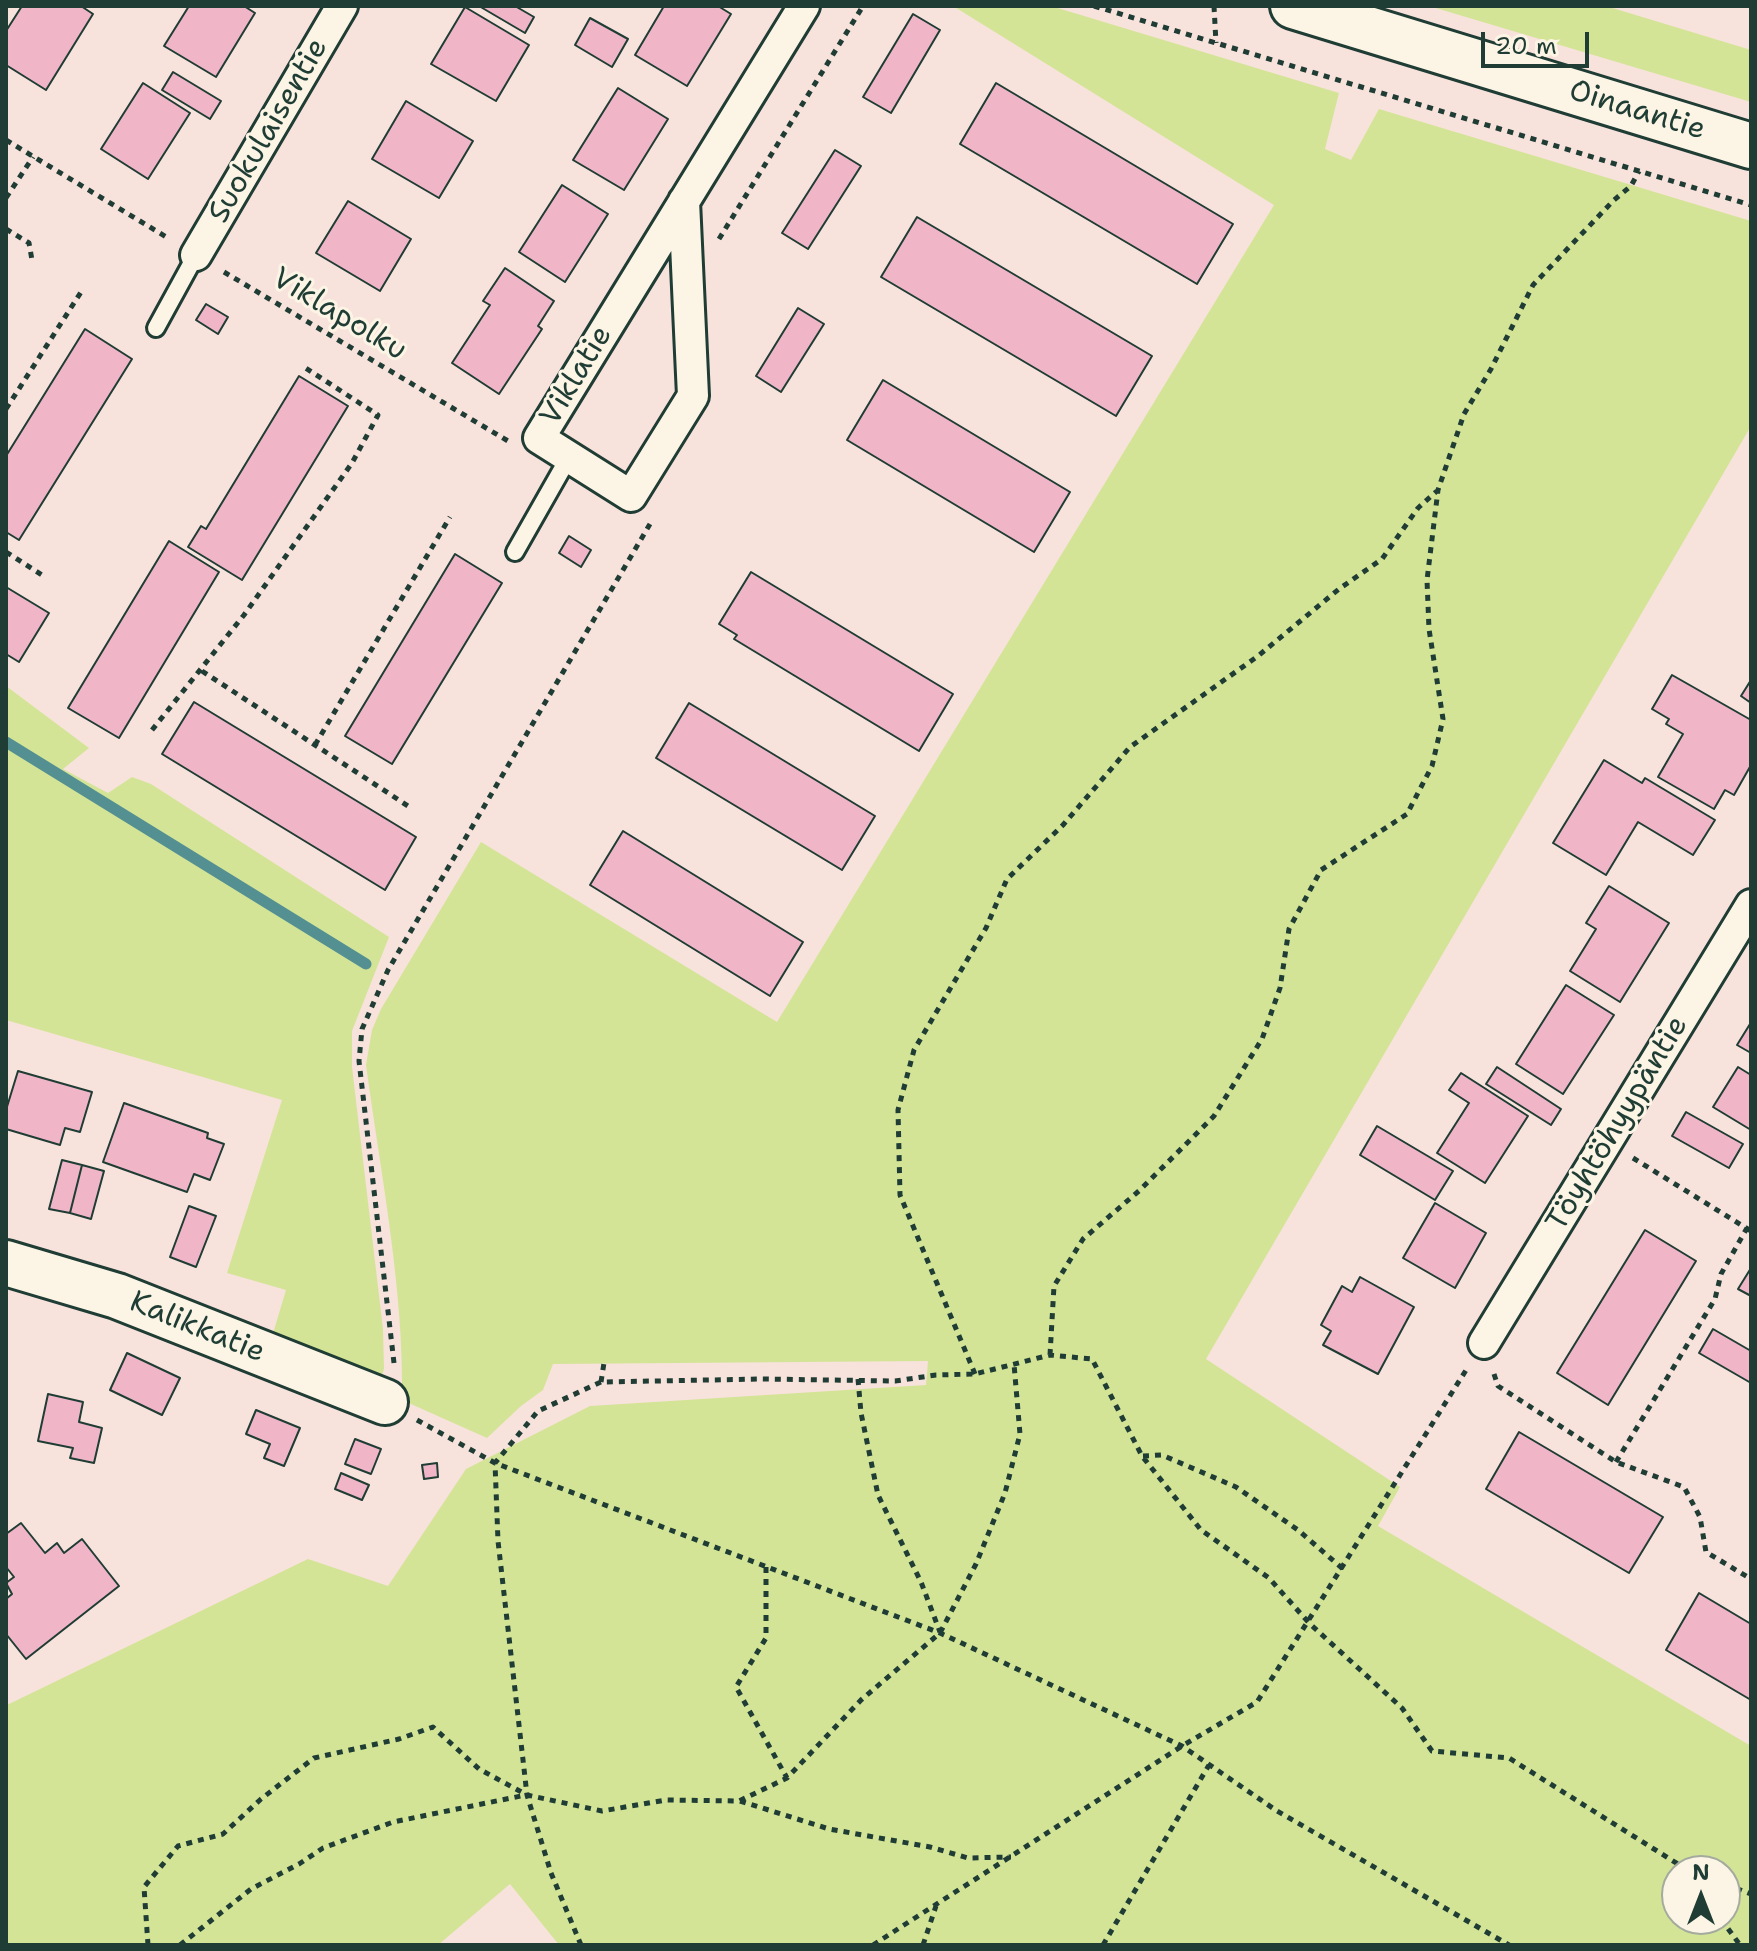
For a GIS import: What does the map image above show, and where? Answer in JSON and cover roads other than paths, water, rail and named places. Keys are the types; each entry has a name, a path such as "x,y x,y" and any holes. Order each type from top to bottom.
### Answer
{"street":[{"name":"Suokulaisentie","path":"196,255 342,6"},
{"name":"Viklatie","path":"684,201 693,396 631,496 564,465 539,438 684,201 804,6"},
{"name":"Oinaantie","path":"1293,6 1751,146"},
{"name":"Töyhtöhyypäntie","path":"1484,1343 1751,905"},
{"name":"Kalikkatie","path":"6,1263 117,1296 385,1402"}],"lane":[{"path":"156,328 196,255"},
{"path":"515,552 564,465"}],"waterway":[{"path":"6,742 366,964"}]}
